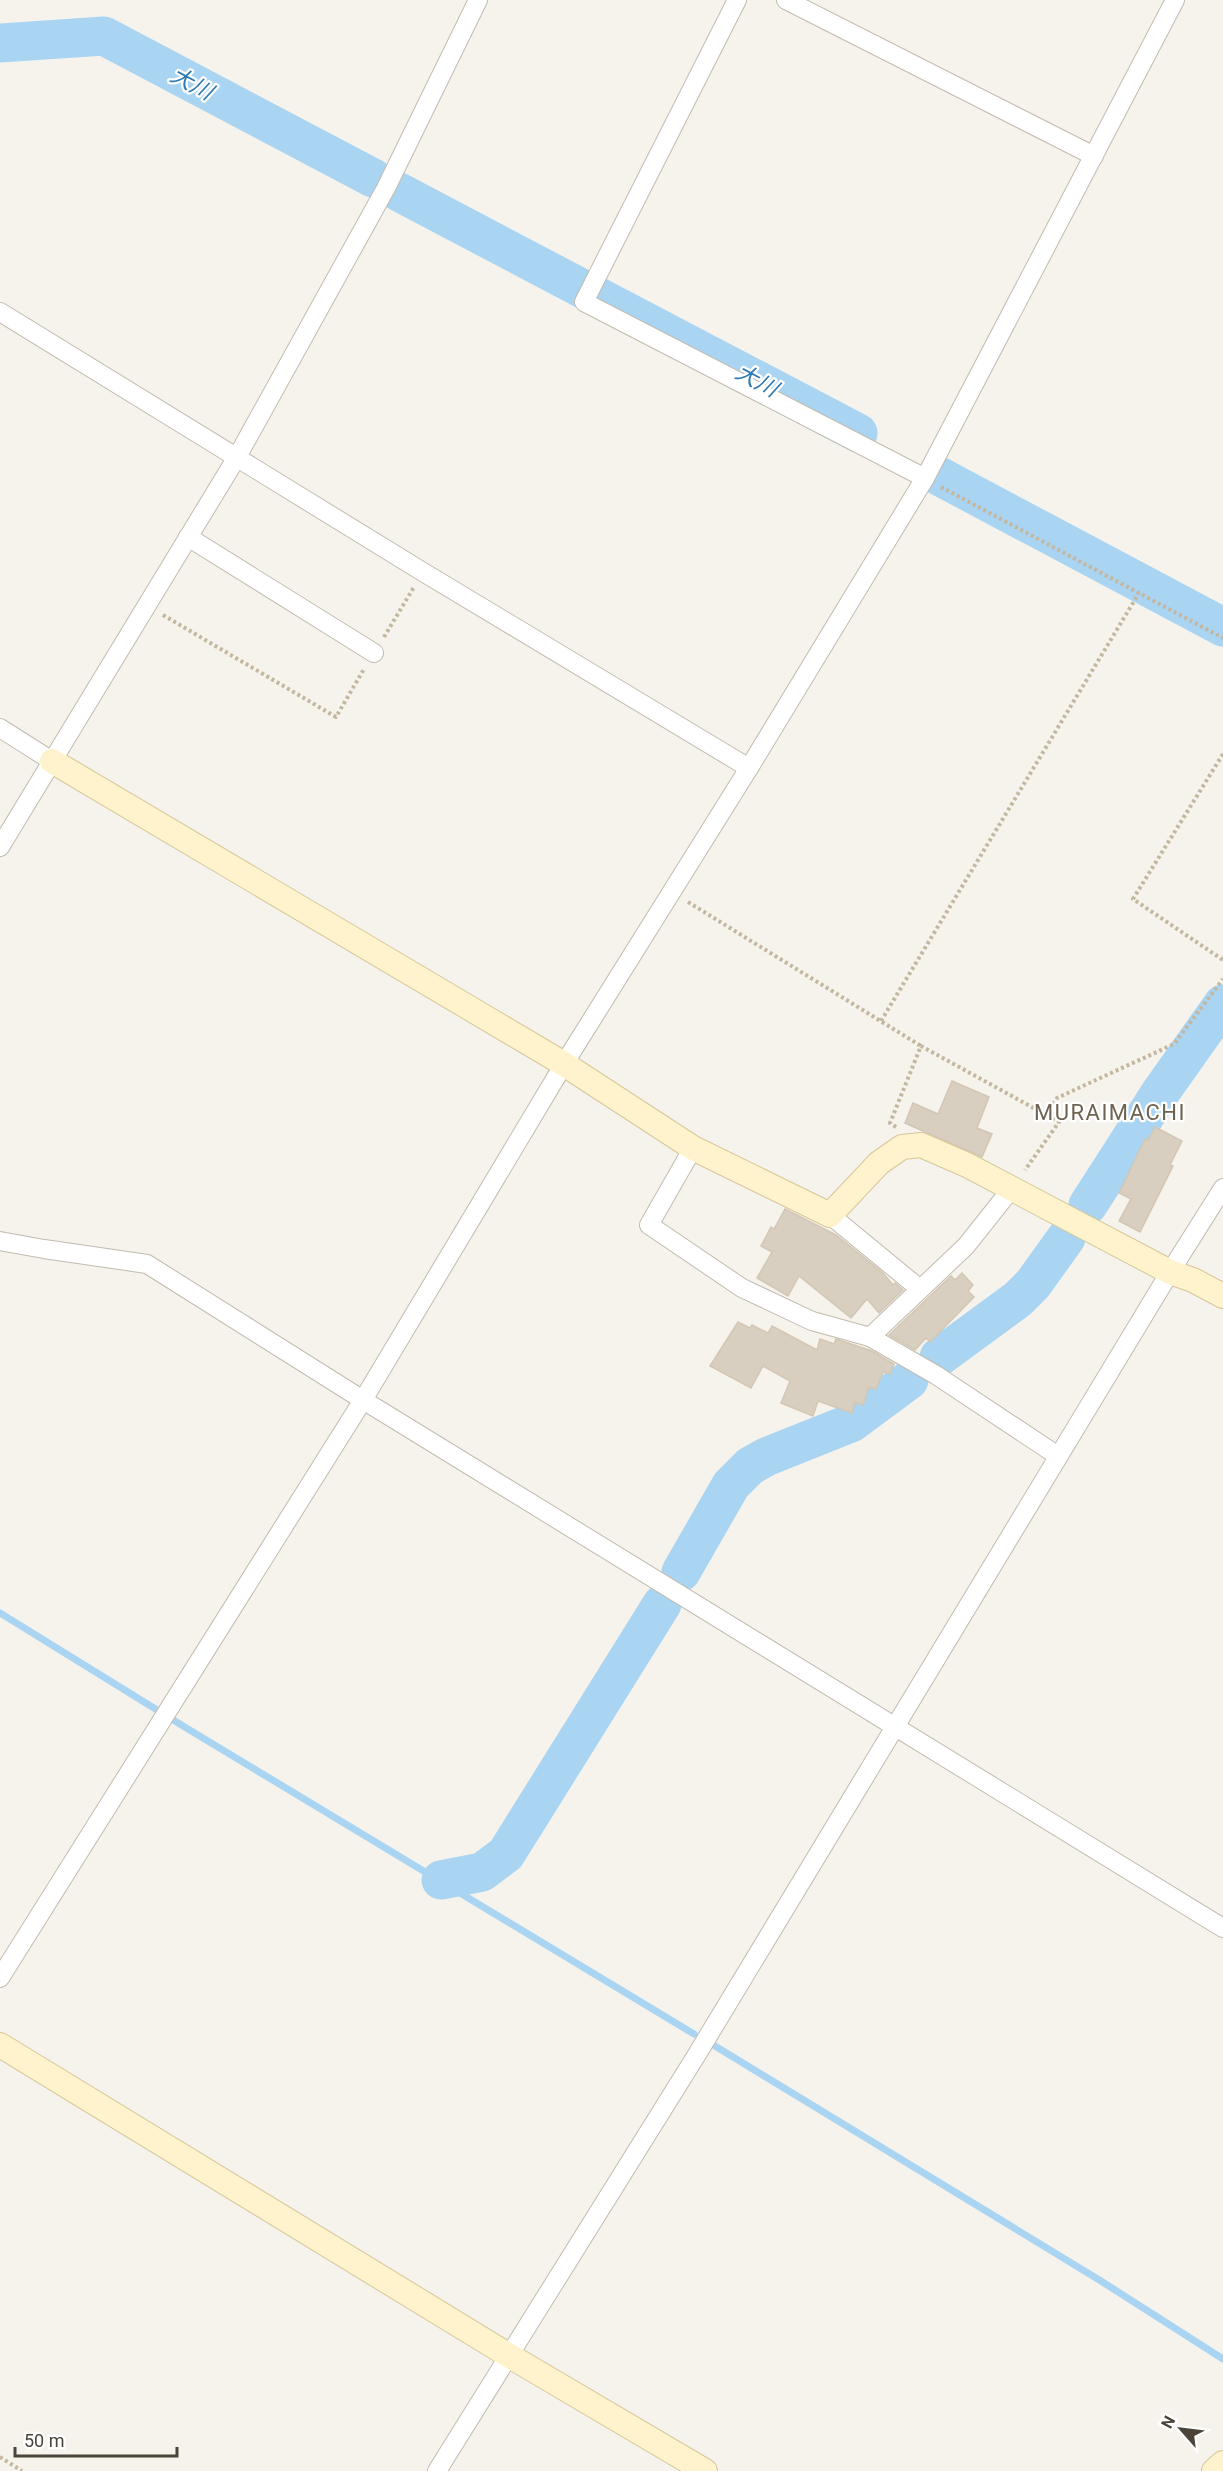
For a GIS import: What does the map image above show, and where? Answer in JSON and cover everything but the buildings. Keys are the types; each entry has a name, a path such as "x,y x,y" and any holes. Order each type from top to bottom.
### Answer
{"street":[{"path":"0,847 237,457 386,188 478,0"},
{"path":"737,0 584,302 925,478"},
{"path":"786,0 1094,156"},
{"path":"0,1978 363,1400 564,1064 749,768 925,478 1175,0"},
{"path":"0,312 423,572 749,768"},
{"path":"188,537 374,653"},
{"path":"0,728 564,1064 693,1148 830,1215 920,1289"},
{"path":"830,1215 879,1163 902,1147 921,1145 941,1152 1170,1272 1193,1280 1223,1296"},
{"path":"693,1148 649,1225 742,1288 812,1322 870,1337 936,1376 1058,1456"},
{"path":"870,1337 966,1246 1012,1188"},
{"path":"437,2471 696,2056 1058,1456 1223,1188"},
{"path":"0,1241 147,1264 363,1400 1223,1928"},
{"path":"0,2045 508,2355 705,2471"},
{"path":"1214,2471 1223,2463"}],"path":[{"path":"925,478 1223,638"},
{"path":"146,605 336,717 423,572"},
{"path":"881,1021 1139,593"},
{"path":"1223,754 1133,899 1223,960"},
{"path":"672,892 921,1046 1059,1122 1012,1188"},
{"path":"1046,1114 1057,1098 1174,1044 1223,979"},
{"path":"921,1046 890,1123 921,1145"},
{"path":"0,2457 22,2471"}],"waterway":[{"name":"大川","path":"0,43 104,36 373,178"},
{"name":"大川","path":"399,192 583,289"},
{"name":"大川","path":"595,295 858,433"},
{"path":"937,475 1223,627"},
{"path":"1088,1205 1160,1093 1223,1004"},
{"path":"939,1357 1018,1299 1033,1284 1066,1238"},
{"path":"681,1572 731,1485 750,1466 766,1457 851,1423 909,1380"},
{"path":"441,1880 482,1872 506,1854 662,1604"},
{"path":"0,1613 694,2034"},
{"path":"715,2046 1101,2281 1223,2359"}],"district":[{"name":"MURAIMACHI","path":"1110,1112"}]}
